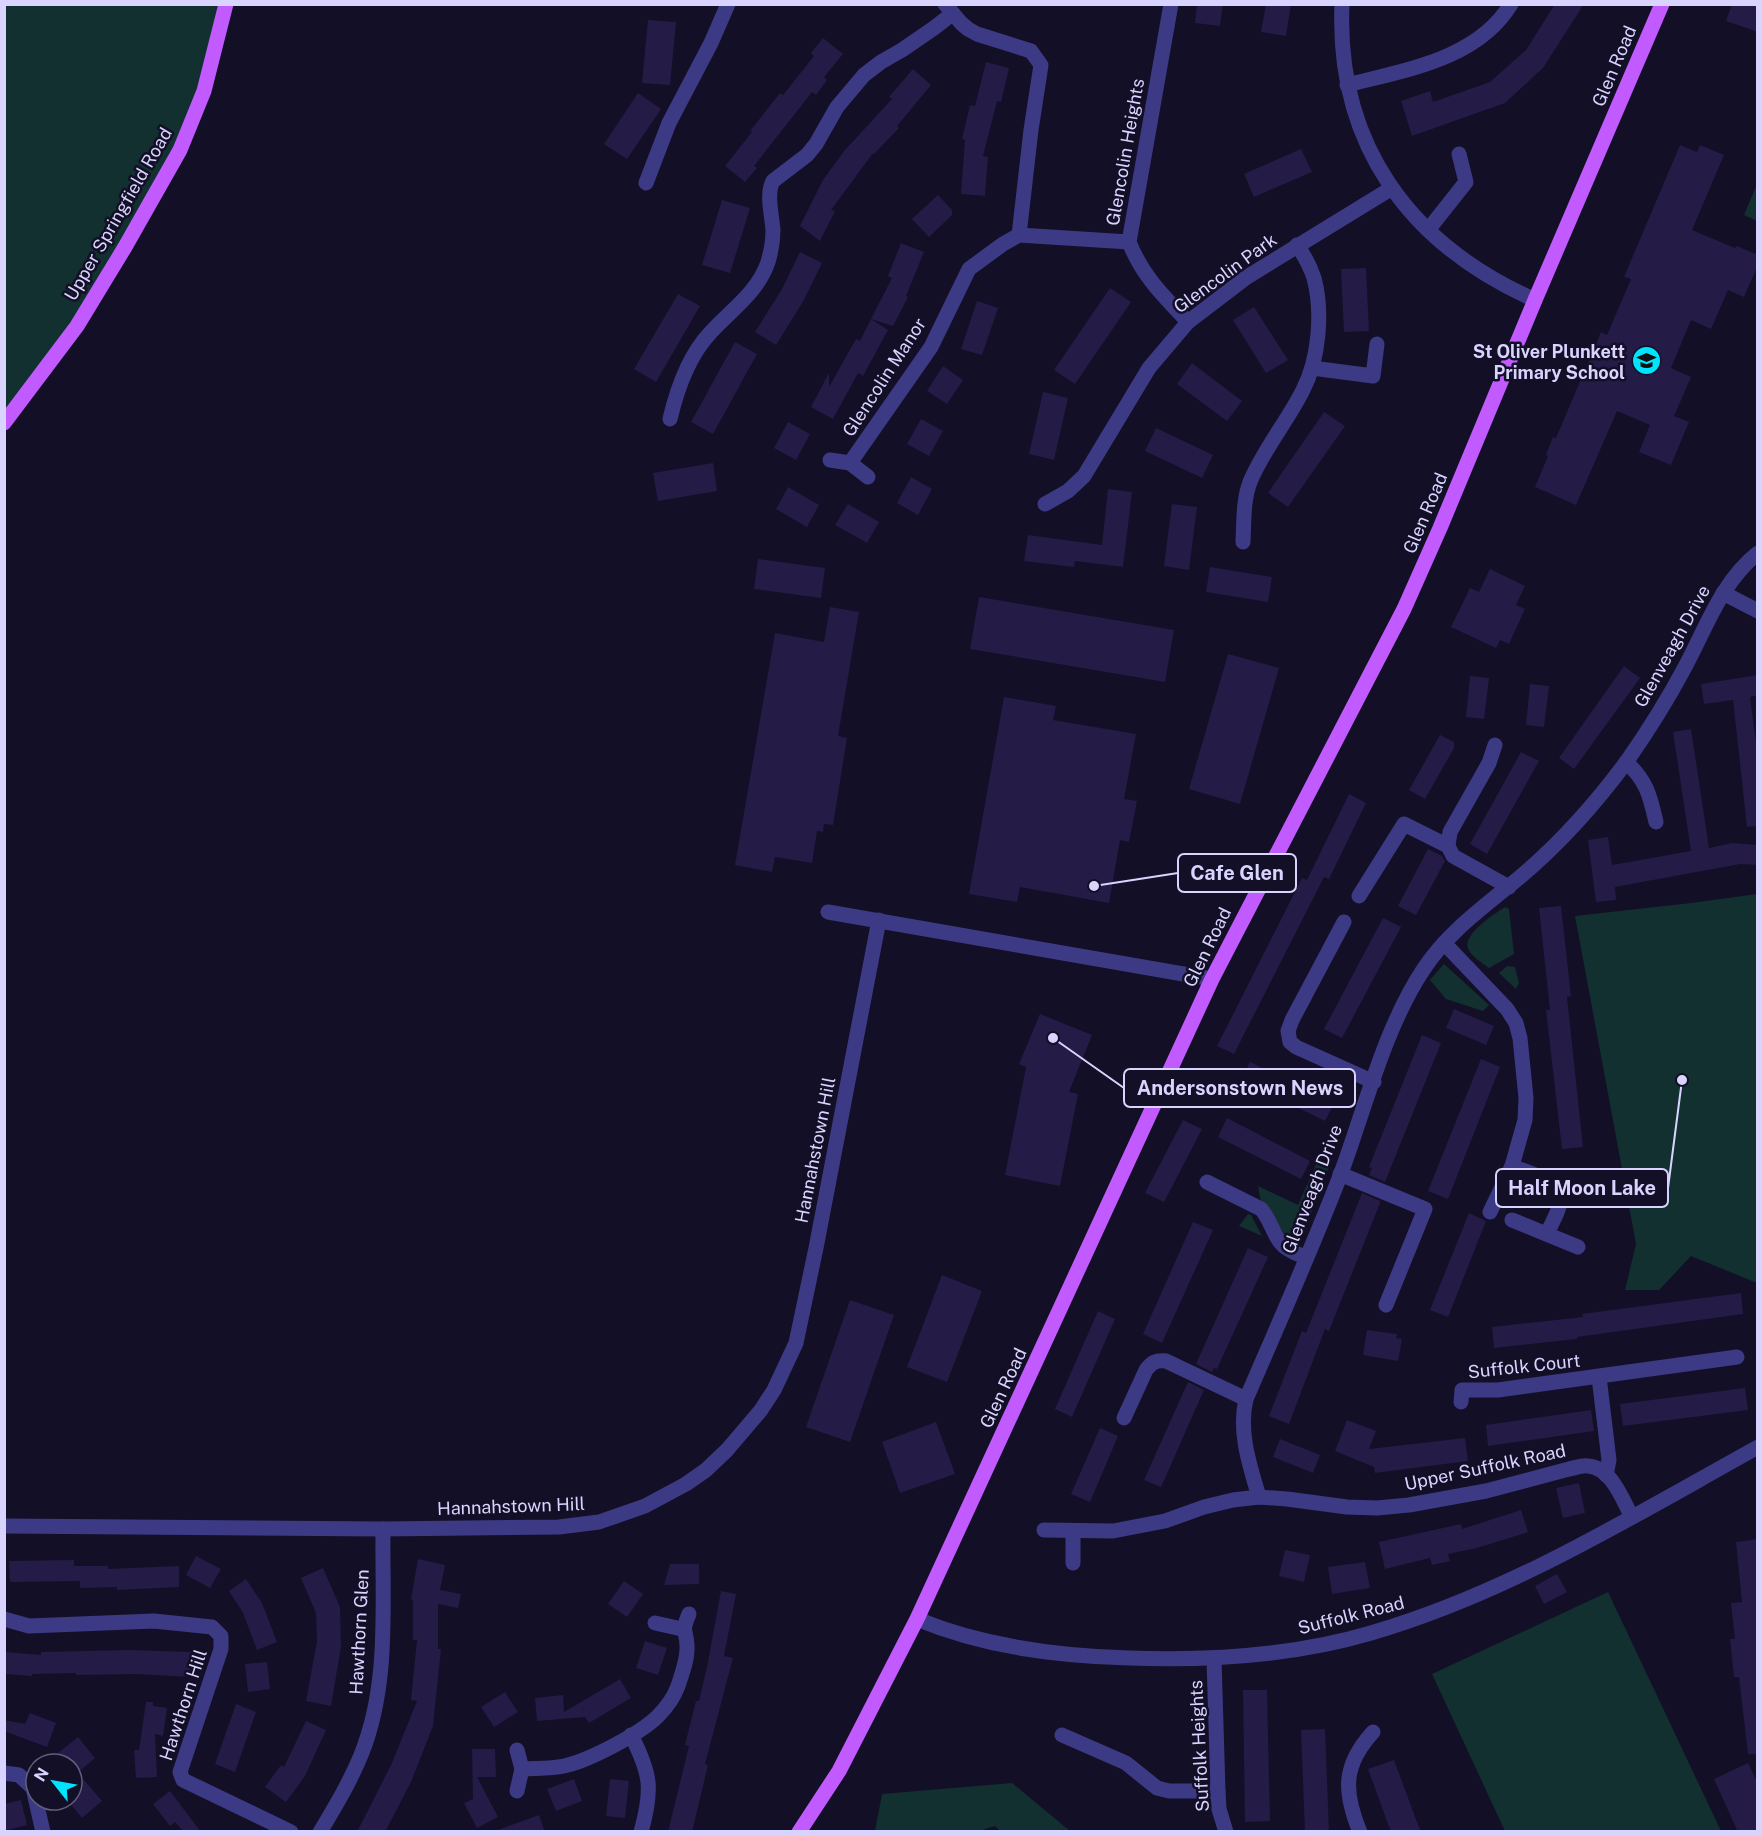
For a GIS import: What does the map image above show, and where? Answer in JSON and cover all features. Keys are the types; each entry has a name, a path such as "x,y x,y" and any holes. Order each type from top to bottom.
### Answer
{"main road":[{"name":"Upper Springfield Road","path":"4,423 77,326 180,150 204,91 226,4"},
{"name":"Glen Road","path":"799,1832 839,1771 917,1619 1212,979 1404,609 1662,4"}],"street":[{"path":"646,183 669,123 711,43 728,4"},
{"name":"Glencolin Heights","path":"1171,4 1129,242 1137,263 1150,281 1188,322"},
{"path":"1342,4 1341,33 1347,85 1364,134 1382,174 1409,211 1450,251 1472,266 1535,300"},
{"path":"1347,85 1451,55 1472,44 1511,4"},
{"path":"670,419 682,381 702,344 742,302 764,273 773,234 769,195 772,181 807,155 816,144 837,107 864,75 880,62 926,34 948,9 961,23 977,34 1031,51 1041,65 1019,235 1129,242"},
{"path":"1428,230 1466,182 1459,154"},
{"name":"Glencolin Park","path":"1045,504 1068,491 1084,476 1149,368 1188,322 1247,277 1392,188"},
{"name":"Glencolin Manor","path":"850,463 931,347 969,269 1019,235"},
{"path":"1243,542 1250,483 1304,389 1312,368 1318,331 1318,299 1314,277 1297,245"},
{"path":"1312,368 1373,376 1377,344"},
{"path":"830,460 850,463 868,477"},
{"name":"Glenveagh Drive","path":"1259,1497 1245,1446 1243,1423 1246,1399 1340,1174 1390,1036 1410,992 1423,969 1444,943 1564,835 1626,762 1679,678 1723,593 1736,574 1758,553"},
{"path":"1723,593 1758,611"},
{"path":"1495,745 1489,763 1450,832 1448,846 1453,856 1509,886"},
{"path":"1626,762 1648,788 1656,822"},
{"path":"1359,896 1404,824 1448,846"},
{"path":"828,912 1212,979"},
{"name":"Hannahstown Hill","path":"4,1526 382,1529 559,1527 599,1522 645,1506 686,1484 706,1470 744,1430 774,1390 796,1343 879,920"},
{"path":"1344,922 1292,1020 1288,1031 1290,1042 1296,1047 1374,1082"},
{"path":"1444,943 1507,1009 1516,1023 1520,1038 1526,1098 1525,1120 1512,1166 1490,1212"},
{"path":"1512,1166 1554,1185 1559,1193 1560,1203 1547,1234"},
{"path":"1340,1174 1425,1209 1386,1305"},
{"path":"1207,1182 1261,1209 1281,1243 1287,1249 1306,1258"},
{"path":"1512,1220 1578,1246"},
{"name":"Suffolk Court","path":"1461,1402 1462,1390 1498,1390 1737,1358"},
{"path":"1124,1418 1146,1370 1157,1360 1166,1361 1246,1399"},
{"name":"Suffolk Court","path":"1599,1377 1609,1460 1606,1475"},
{"name":"Suffolk Road","path":"917,1619 948,1631 991,1642 1069,1656 1173,1660 1214,1659 1321,1644 1369,1634 1471,1598 1632,1517 1758,1447"},
{"name":"Upper Suffolk Road","path":"1044,1530 1113,1531 1166,1521 1204,1507 1259,1497 1335,1506 1377,1508 1453,1498 1587,1466 1597,1468 1606,1475"},
{"path":"1606,1475 1614,1483 1632,1517"},
{"name":"Hawthorn Glen","path":"320,1832 348,1785 362,1754 378,1695 381,1662 382,1529"},
{"path":"1073,1531 1073,1563"},
{"path":"522,1769 571,1764 631,1735 657,1717 678,1687 686,1660 687,1645 682,1629 689,1614"},
{"name":"Hawthorn Hill","path":"4,1619 29,1626 153,1622 212,1627 221,1636 222,1649 180,1772 183,1780 291,1832"},
{"path":"655,1623 682,1629"},
{"name":"Suffolk Heights","path":"1214,1659 1219,1809 1226,1832"},
{"path":"1360,1832 1350,1801 1351,1764 1360,1747 1373,1732"},
{"path":"631,1735 649,1776 650,1796 641,1832"},
{"path":"1062,1735 1126,1763 1157,1788 1170,1791 1218,1791"},
{"path":"517,1791 522,1769 518,1750"},
{"path":"4,1773 20,1775 33,1788 43,1832"}],"green space":[{"path":"5,5 220,5 204,91 132,234 5,423"},
{"path":"1757,184 1758,221 1744,215"},
{"path":"1757,894 1757,1283 1691,1256 1659,1290 1625,1290 1636,1244 1575,916"},
{"path":"1505,907 1509,909 1514,954 1489,968 1471,954 1468,943 1480,925"},
{"path":"1444,964 1489,1005 1483,1011 1446,999 1430,980"},
{"path":"1507,966 1515,967 1519,983 1516,989 1499,973"},
{"path":"1317,1162 1329,1167 1301,1240 1289,1241 1260,1198 1258,1186 1298,1205"},
{"path":"1248,1214 1251,1215 1262,1236 1239,1226"},
{"path":"1608,1592 1721,1831 1505,1831 1432,1674"},
{"path":"1012,1783 1070,1831 1000,1831 995,1826 979,1831 875,1831 882,1794"}],"building":[{"path":"1197,4 1223,4 1220,26 1195,23"},
{"path":"1266,4 1291,4 1286,36 1261,32"},
{"path":"1555,4 1584,4 1543,68 1505,103 1412,136 1401,101 1430,91 1433,102 1490,82 1526,50"},
{"path":"1732,4 1758,4 1758,32 1726,21"},
{"path":"648,20 676,22 670,85 642,83"},
{"path":"823,38 843,54 824,77 827,80 816,95 812,92 754,166 757,168 745,182 725,166 780,93 783,95 814,56 811,53"},
{"path":"986,62 1009,68 1001,102 997,101 983,156 988,157 985,196 961,194 965,140 962,139 970,105 975,106"},
{"path":"913,69 931,85 897,126 899,128 873,153 831,210 835,211 820,241 800,226 823,180 845,150 892,99 889,97"},
{"path":"638,93 661,109 627,159 604,144"},
{"path":"1680,145 1697,152 1700,145 1724,155 1692,230 1758,255 1758,265 1744,297 1728,290 1711,329 1691,320 1671,368 1691,377 1674,416 1689,422 1671,465 1639,452 1650,425 1617,411 1576,505 1535,487 1553,437 1556,438 1601,332 1607,335 1631,279 1624,277"},
{"path":"1301,149 1312,172 1254,197 1244,174"},
{"path":"938,195 952,210 952,215 929,237 912,219"},
{"path":"722,200 750,208 730,273 702,265"},
{"path":"901,243 924,252 906,296 908,297 893,326 871,319 892,278 888,276"},
{"path":"800,252 822,263 804,300 776,345 755,332 782,289"},
{"path":"1366,268 1369,331 1344,332 1341,269"},
{"path":"1110,288 1131,302 1075,384 1054,370"},
{"path":"678,294 700,306 656,382 634,369"},
{"path":"977,301 998,308 982,355 961,349"},
{"path":"1254,307 1288,360 1266,373 1233,320"},
{"path":"871,319 888,330 863,376 858,373 833,419 811,407 829,373 829,387 856,339 860,341"},
{"path":"735,342 757,354 713,434 691,422"},
{"path":"1192,363 1242,401 1227,421 1177,384"},
{"path":"943,366 963,380 947,404 927,391"},
{"path":"1043,392 1068,398 1054,460 1029,454"},
{"path":"1324,412 1345,426 1288,507 1268,493"},
{"path":"921,419 943,431 929,456 907,444"},
{"path":"788,422 810,434 796,460 774,448"},
{"path":"1156,428 1213,455 1202,478 1145,451"},
{"path":"713,463 717,491 658,501 653,473"},
{"path":"911,477 932,489 918,515 897,503"},
{"path":"788,487 819,505 807,527 776,509"},
{"path":"1108,489 1132,492 1123,567 1075,561 1074,567 1024,561 1028,535 1102,545"},
{"path":"848,504 879,522 867,543 835,525"},
{"path":"1172,504 1197,507 1189,570 1164,566"},
{"path":"758,559 825,568 821,598 754,589"},
{"path":"1210,567 1272,577 1268,602 1206,592"},
{"path":"1490,569 1525,586 1516,605 1525,609 1509,644 1500,640 1496,648 1451,627 1470,588 1479,592"},
{"path":"979,597 1174,630 1165,682 970,649"},
{"path":"830,607 859,612 838,736 847,738 833,825 824,824 823,832 817,831 812,863 775,857 772,872 735,865 775,633 824,642"},
{"path":"1228,654 1279,668 1240,804 1189,789"},
{"path":"1624,666 1640,678 1574,769 1559,758"},
{"path":"1758,675 1758,695 1750,697 1758,758 1758,826 1747,827 1733,700 1704,704 1701,684"},
{"path":"1470,676 1489,678 1484,719 1466,717"},
{"path":"1530,684 1549,686 1544,727 1526,725"},
{"path":"1004,697 1056,706 1053,720 1136,734 1124,799 1137,801 1129,842 1120,840 1109,903 1020,887 1017,902 969,894"},
{"path":"1691,729 1709,848 1732,843 1758,845 1758,865 1740,864 1615,887 1616,900 1596,902 1588,840 1608,837 1612,865 1691,851 1673,732"},
{"path":"1440,735 1454,742 1454,748 1425,799 1409,790"},
{"path":"1521,752 1539,761 1487,854 1470,844"},
{"path":"1349,794 1366,803 1329,879 1324,877 1234,1054 1217,1046 1302,878 1307,880"},
{"path":"1428,849 1442,856 1445,861 1416,915 1398,906"},
{"path":"1561,906 1571,996 1567,997 1583,1147 1562,1149 1546,1010 1550,1010 1539,908"},
{"path":"1383,918 1401,927 1342,1038 1324,1029"},
{"path":"1454,1009 1494,1026 1486,1045 1446,1028"},
{"path":"1040,1014 1092,1035 1069,1092 1078,1094 1060,1186 1005,1175 1026,1067 1019,1064"},
{"path":"1422,1035 1441,1043 1385,1182 1369,1175 1372,1168 1369,1167"},
{"path":"1481,1059 1500,1067 1448,1199 1428,1191"},
{"path":"1250,1062 1334,1103 1325,1121 1241,1080"},
{"path":"1227,1118 1310,1161 1301,1179 1218,1137"},
{"path":"1183,1120 1202,1129 1164,1202 1145,1193"},
{"path":"1362,1193 1380,1203 1329,1331 1325,1329 1289,1424 1269,1416 1302,1331 1306,1333"},
{"path":"1469,1213 1486,1221 1448,1317 1430,1310"},
{"path":"1193,1222 1213,1230 1162,1343 1143,1334"},
{"path":"1248,1248 1268,1257 1217,1369 1214,1368 1212,1372 1196,1364"},
{"path":"942,1275 982,1291 947,1382 907,1367"},
{"path":"1741,1293 1743,1314 1577,1337 1577,1339 1494,1348 1492,1327 1583,1317 1582,1314"},
{"path":"850,1300 894,1315 850,1442 806,1427"},
{"path":"1098,1311 1115,1319 1072,1417 1055,1409"},
{"path":"1367,1330 1397,1334 1396,1338 1402,1339 1398,1361 1363,1355"},
{"path":"1188,1382 1204,1390 1161,1487 1144,1480"},
{"path":"1745,1388 1748,1410 1623,1426 1620,1404"},
{"path":"1591,1410 1594,1431 1488,1446 1486,1425"},
{"path":"1347,1420 1376,1431 1369,1449 1465,1438 1468,1461 1375,1473 1374,1467 1335,1451"},
{"path":"936,1422 955,1474 900,1493 882,1442"},
{"path":"1100,1428 1118,1436 1090,1502 1071,1494"},
{"path":"1280,1439 1320,1455 1313,1473 1273,1457"},
{"path":"1579,1483 1585,1513 1563,1518 1556,1488"},
{"path":"1521,1510 1528,1532 1477,1548 1448,1554 1450,1561 1432,1565 1430,1558 1385,1569 1379,1542 1461,1524 1462,1529"},
{"path":"1758,1539 1758,1754 1748,1754 1739,1677 1734,1677 1730,1639 1735,1639 1731,1603 1742,1602 1736,1542"},
{"path":"1285,1550 1310,1555 1304,1582 1279,1576"},
{"path":"196,1556 221,1569 210,1588 186,1575"},
{"path":"418,1559 445,1565 440,1590 461,1594 458,1608 438,1604 438,1649 441,1649 433,1726 411,1782 385,1832 357,1832 392,1763 417,1701 411,1700 417,1640 413,1640 413,1600 411,1599"},
{"path":"74,1560 74,1566 108,1566 108,1569 179,1566 179,1587 117,1590 117,1587 80,1588 80,1581 10,1582 9,1561"},
{"path":"1365,1562 1370,1588 1332,1594 1328,1567"},
{"path":"670,1564 699,1564 699,1584 664,1585"},
{"path":"323,1568 340,1607 341,1647 331,1706 306,1701 317,1641 316,1613 301,1578"},
{"path":"1557,1574 1567,1592 1544,1604 1535,1586"},
{"path":"246,1579 262,1603 277,1642 257,1650 243,1613 229,1591"},
{"path":"624,1581 643,1594 627,1617 608,1604"},
{"path":"721,1591 736,1594 724,1656 733,1658 705,1764 708,1765 692,1832 668,1832 689,1746 685,1745 707,1667"},
{"path":"645,1641 667,1648 658,1675 636,1668"},
{"path":"128,1650 191,1652 190,1677 136,1674 76,1675 76,1673 32,1674 32,1676 4,1674 6,1652 41,1655 41,1652"},
{"path":"267,1662 270,1689 248,1692 245,1664"},
{"path":"620,1679 631,1698 589,1723 585,1717 537,1721 535,1698 563,1695 564,1712"},
{"path":"1243,1690 1267,1690 1270,1821 1245,1822"},
{"path":"505,1692 518,1712 494,1727 481,1707"},
{"path":"146,1702 153,1702 153,1706 167,1708 163,1736 155,1734 157,1777 136,1778 134,1750 139,1750"},
{"path":"236,1704 256,1712 235,1772 215,1764"},
{"path":"30,1713 56,1723 47,1747 4,1731 4,1720 25,1724"},
{"path":"306,1721 326,1730 305,1776 286,1802 265,1787 281,1765 284,1767"},
{"path":"1325,1729 1329,1832 1305,1832 1301,1730"},
{"path":"78,1737 95,1758 84,1767 84,1752 59,1752"},
{"path":"472,1749 495,1749 496,1777 477,1777 498,1817 477,1828 464,1803 473,1799"},
{"path":"1394,1760 1421,1832 1391,1832 1368,1769"},
{"path":"1748,1763 1758,1784 1758,1832 1738,1832 1714,1779"},
{"path":"574,1779 582,1801 556,1811 547,1789"},
{"path":"610,1779 629,1781 625,1818 606,1816"},
{"path":"84,1780 102,1801 82,1818 77,1812 84,1812"},
{"path":"170,1791 201,1832 184,1832 175,1822 170,1826 153,1804"},
{"path":"21,1800 27,1825 4,1831 4,1804"},
{"path":"539,1815 545,1832 498,1832 498,1830"}],"place":[{"name":"St Oliver Plunkett Primary School","path":"1646,361"},
{"name":"Cafe Glen","path":"1094,886"},
{"name":"Andersonstown News","path":"1053,1038"},
{"name":"Half Moon Lake","path":"1682,1080"}]}
